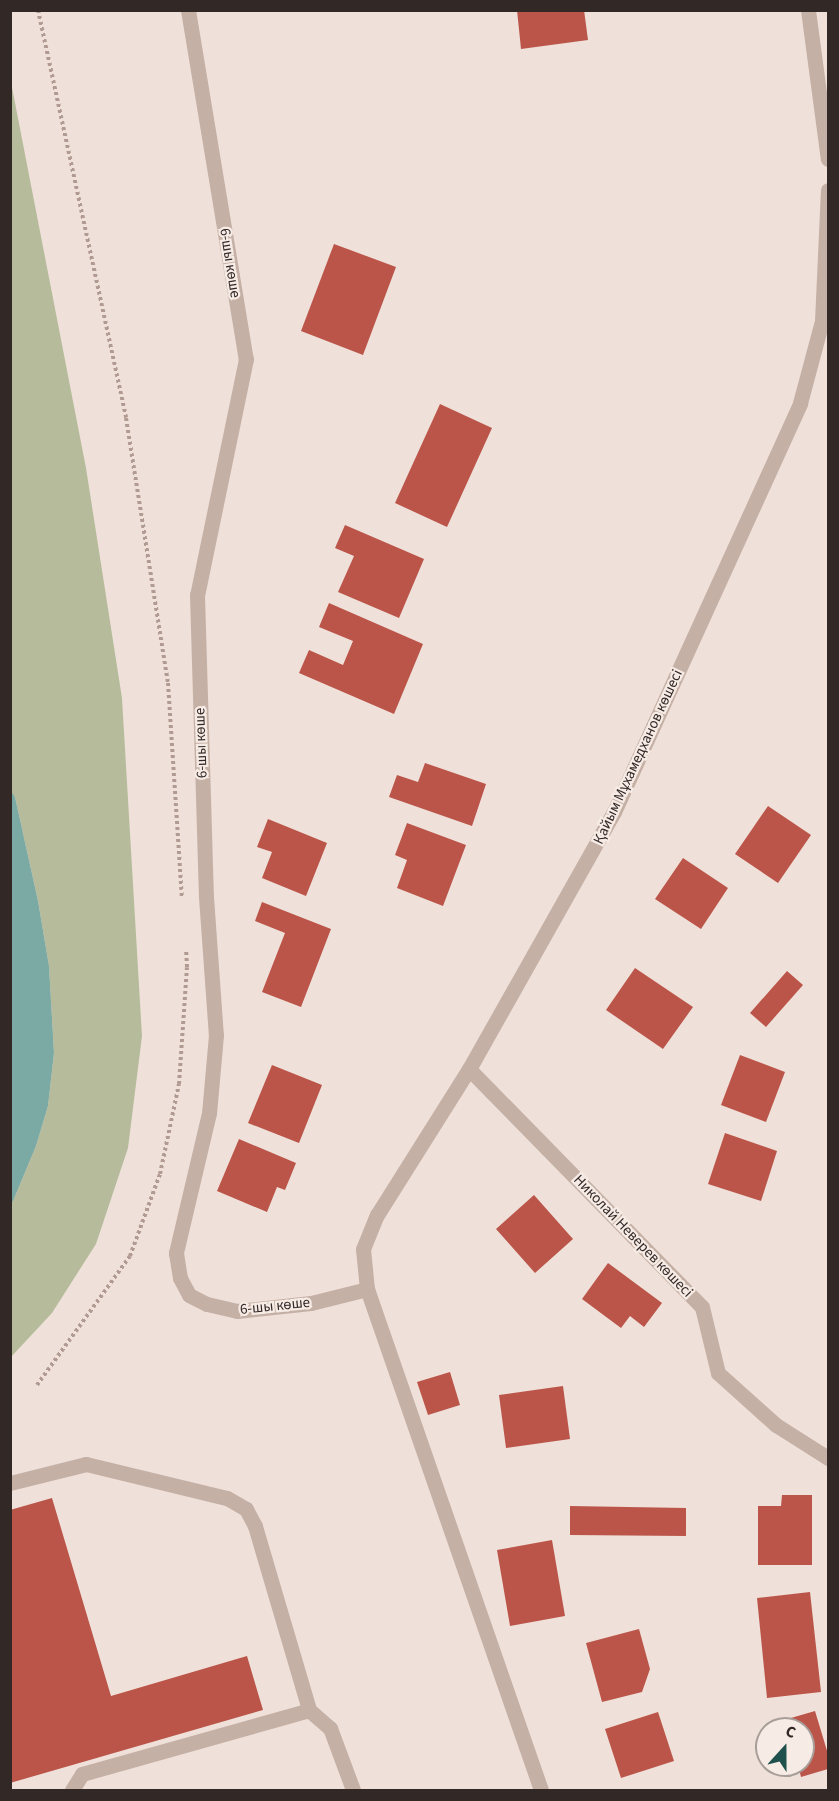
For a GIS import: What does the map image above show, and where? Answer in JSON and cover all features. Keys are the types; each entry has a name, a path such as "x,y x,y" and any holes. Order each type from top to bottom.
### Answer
{"street":[{"name":"6-шы көше","path":"188,10 246,359 197,595 206,897 216,1035 209,1113 176,1253 180,1278 189,1295 207,1304 237,1311 311,1303 367,1289"},
{"path":"808,10 828,159"},
{"name":"Қайым Мұхамедханов көшесi","path":"367,1289 363,1249 377,1215 469,1069 614,812 800,403 822,321 828,190"},
{"name":"Николай Неверев көшесі","path":"469,1069 702,1307 718,1373 776,1425 828,1458"},
{"path":"367,1289 541,1791"},
{"path":"10,1483 86,1464 227,1498 246,1509 255,1526 309,1710 330,1728 354,1791"},
{"path":"72,1791 82,1774 309,1710"}],"path":[{"path":"38,10 126,418 168,683 183,908"},
{"path":"37,1385 130,1256 160,1174 179,1084 187,967 186,944"}],"green space":[{"path":"10,77 86,468 122,698 142,1036 128,1148 96,1244 52,1313 11,1357 11,1206 36,1146 48,1106 54,1053 49,966 38,901 15,797 10,791"}],"water":[{"path":"11,791 15,797 38,901 49,966 54,1053 48,1106 36,1146 11,1206"}],"building":[{"path":"517,10 584,10 588,40 521,49"},
{"path":"334,244 396,267 363,355 301,331"},
{"path":"440,404 492,428 447,527 395,503"},
{"path":"345,525 424,559 399,618 338,592 354,556 335,548"},
{"path":"329,603 423,644 394,714 299,673 309,650 343,665 353,641 319,627"},
{"path":"425,763 486,784 472,826 389,797 397,775 418,782"},
{"path":"768,806 811,835 778,883 735,854"},
{"path":"268,819 327,843 306,896 262,878 272,852 257,847"},
{"path":"407,823 466,845 443,906 397,888 407,860 395,855"},
{"path":"683,858 728,888 701,929 655,899"},
{"path":"262,902 331,929 301,1007 262,992 285,933 255,921"},
{"path":"635,968 693,1007 663,1049 606,1010"},
{"path":"787,971 803,985 766,1027 750,1013"},
{"path":"740,1055 785,1072 766,1122 721,1105"},
{"path":"272,1065 322,1085 299,1143 248,1123"},
{"path":"725,1133 777,1151 761,1201 708,1184"},
{"path":"239,1139 296,1163 285,1190 277,1187 267,1212 217,1191"},
{"path":"534,1195 573,1239 535,1273 496,1229"},
{"path":"608,1263 662,1303 644,1327 630,1316 621,1328 582,1299"},
{"path":"450,1372 460,1405 428,1415 417,1382"},
{"path":"563,1386 570,1439 506,1448 499,1395"},
{"path":"782,1495 812,1495 812,1565 758,1565 758,1506 781,1506"},
{"path":"52,1498 111,1696 247,1656 263,1710 10,1783 10,1510"},
{"path":"570,1506 686,1508 686,1536 570,1535"},
{"path":"552,1540 565,1616 510,1626 497,1550"},
{"path":"810,1592 821,1692 767,1698 757,1598"},
{"path":"639,1629 650,1669 642,1692 602,1702 586,1643"},
{"path":"815,1711 828,1754 828,1769 815,1773 815,1717 794,1717"},
{"path":"658,1712 674,1761 621,1778 605,1729"}]}
